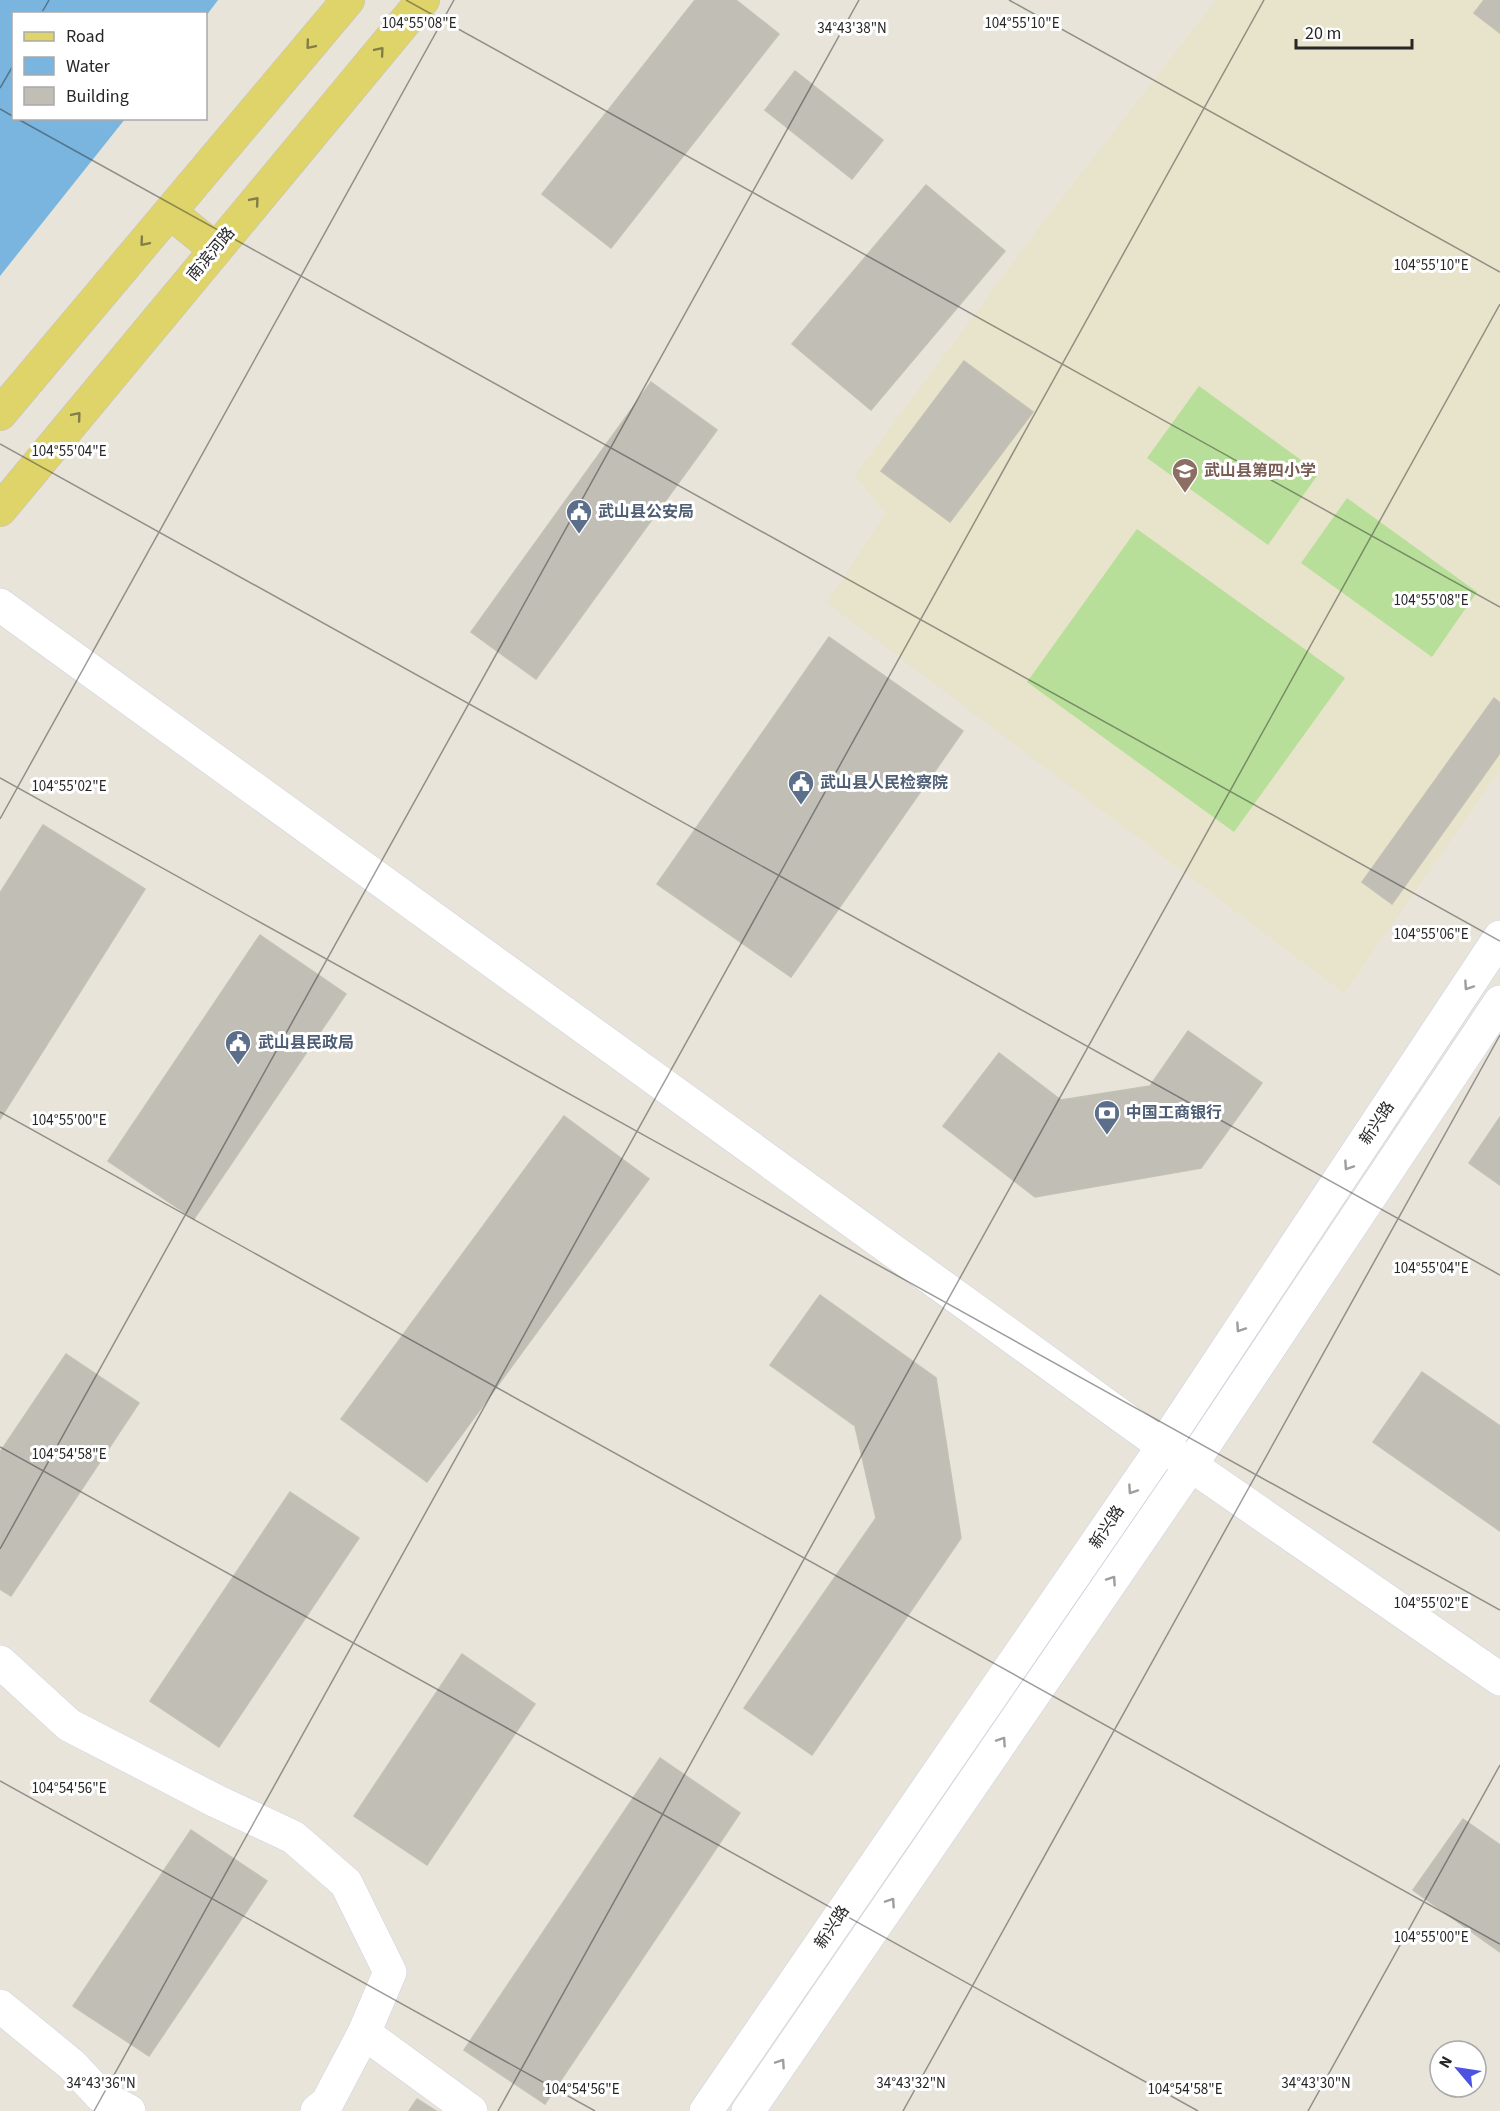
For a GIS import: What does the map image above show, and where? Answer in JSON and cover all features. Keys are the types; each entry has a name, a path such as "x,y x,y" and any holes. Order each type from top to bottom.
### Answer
{"main road":[{"path":"0,414 348,0"},
{"name":"南滨河路","path":"0,510 423,0"},
{"path":"170,212 215,249"}],"street":[{"path":"0,605 1163,1446 1500,1679"},
{"name":"新兴路","path":"706,2111 1163,1446 1500,937"},
{"name":"新兴路","path":"748,2111 1191,1465 1500,1002"},
{"path":"0,1662 69,1725 216,1801 292,1837 346,1883 390,1972 364,2033 327,2103 317,2111"},
{"path":"0,2006 72,2065 101,2096 129,2111"},
{"path":"364,2033 471,2111"}],"shaded area":[{"name":"武山县第四小学","path":"1216,0 1500,0 1500,770 1344,993 827,603 885,513 855,475 1048,216"}],"green space":[{"path":"1199,386 1319,473 1268,545 1147,458"},
{"path":"1347,498 1477,592 1432,657 1301,563"},
{"path":"1137,529 1345,678 1234,832 1027,682"}],"water":[{"path":"0,0 218,0 207,15 207,12 12,12 12,120 124,120 0,276"}],"building":[{"path":"695,0 736,0 779,34 611,248 542,194"},
{"path":"1484,0 1500,0 1500,33 1474,13"},
{"path":"795,71 883,140 852,179 765,110"},
{"path":"926,185 1005,251 871,410 792,344"},
{"path":"964,361 1033,412 950,522 881,471"},
{"path":"651,382 717,430 536,679 471,632"},
{"path":"829,637 963,731 791,977 657,884"},
{"path":"1494,698 1500,703 1500,753 1392,904 1362,882"},
{"path":"43,825 145,889 0,1119 0,893"},
{"path":"260,935 346,994 194,1219 108,1161"},
{"path":"1188,1031 1262,1083 1201,1168 1035,1197 943,1126 999,1053 1061,1100 1150,1086"},
{"path":"564,1116 649,1179 427,1482 341,1419"},
{"path":"1500,1117 1500,1185 1469,1163"},
{"path":"820,1295 936,1378 961,1538 812,1755 744,1708 876,1518 855,1426 770,1365"},
{"path":"66,1354 139,1403 11,1596 0,1589 0,1452"},
{"path":"1422,1372 1500,1426 1500,1531 1373,1442"},
{"path":"290,1492 359,1538 219,1747 150,1701"},
{"path":"462,1654 535,1704 427,1865 354,1816"},
{"path":"660,1758 740,1813 545,2104 464,2050"},
{"path":"1463,1819 1500,1845 1500,1952 1413,1890"},
{"path":"191,1830 267,1881 149,2056 73,2006"},
{"path":"417,2099 436,2111 409,2111"}],"place":[{"name":"武山县第四小学","path":"1185,494"},
{"name":"武山县公安局","path":"579,535"},
{"name":"武山县人民检察院","path":"801,806"},
{"name":"武山县民政局","path":"238,1066"},
{"name":"中国工商银行","path":"1107,1136"}]}
